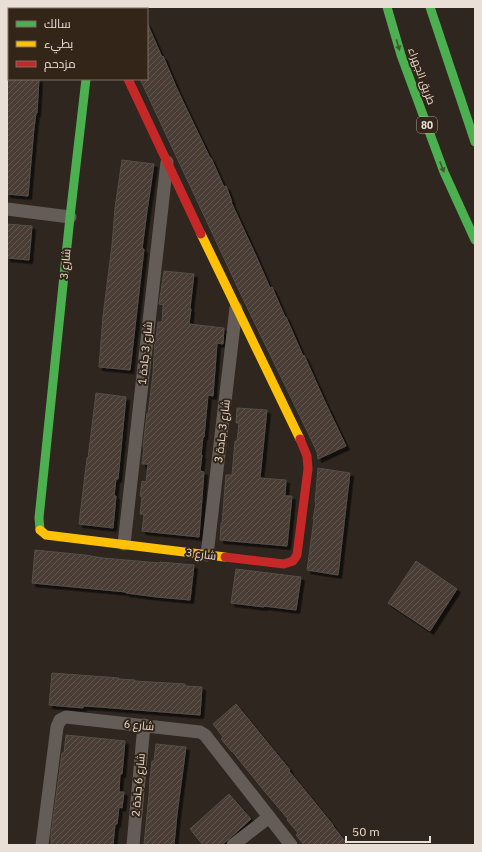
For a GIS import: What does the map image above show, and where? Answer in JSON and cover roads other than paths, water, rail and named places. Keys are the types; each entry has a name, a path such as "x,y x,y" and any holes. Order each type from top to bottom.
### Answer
{"main road":[{"name":"طريق الجهراء","path":"387,7 401,55 442,165 475,240"},
{"path":"430,7 475,142"},
{"path":"443,47 475,120"},
{"name":"شارع 3","path":"86,80 70,217 39,518 40,531 46,535 284,564 293,561 297,555 308,469 307,456 128,80"}],"street":[{"name":"شارع 3 جادة 1","path":"124,544 167,162"},
{"path":"7,209 70,217"},
{"name":"شارع 3 جادة 3","path":"207,555 236,308"},
{"name":"شارع 6","path":"42,845 56,727 60,720 66,717 200,732 205,735 291,845"},
{"name":"شارع 6 جادة 2","path":"133,845 144,725"},
{"path":"233,845 269,817"}]}
